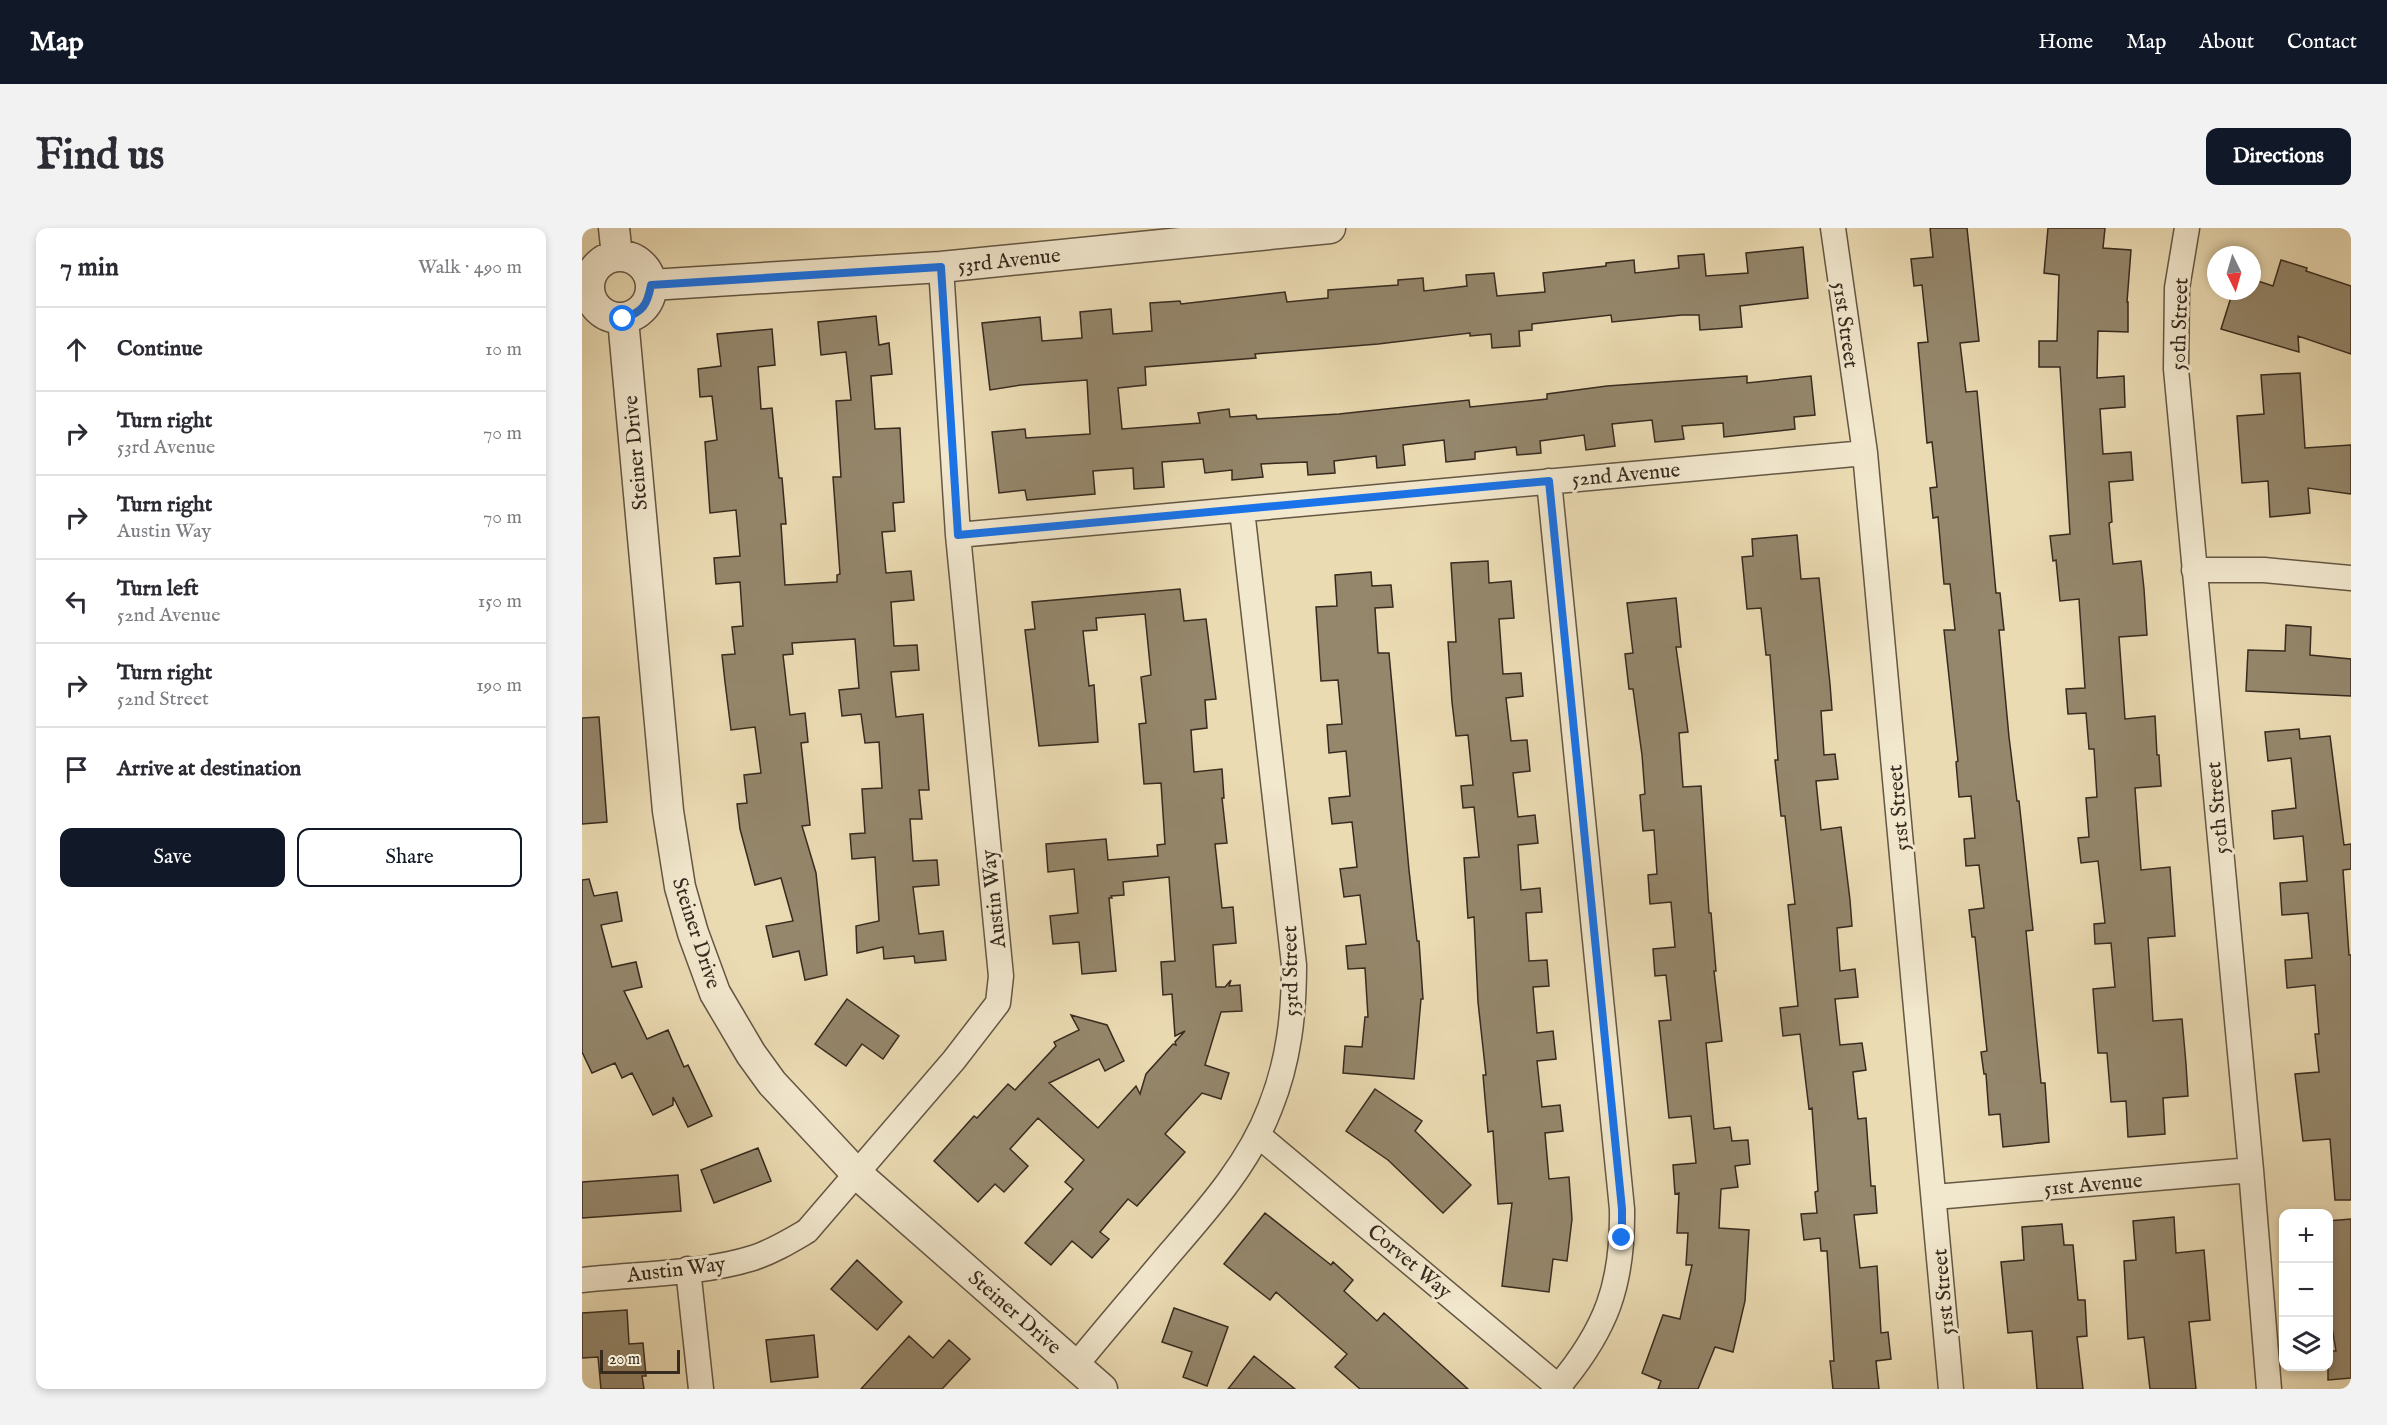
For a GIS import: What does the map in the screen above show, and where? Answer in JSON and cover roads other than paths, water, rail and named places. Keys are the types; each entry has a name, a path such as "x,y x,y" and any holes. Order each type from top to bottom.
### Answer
{"street":[{"name":"53rd Avenue","path":"651,285 941,267 1330,228"},
{"name":"51st Street","path":"1833,228 1864,453 1935,1197 1951,1389"},
{"name":"50th Street","path":"2187,228 2177,288 2175,342 2269,1389"},
{"path":"615,242 646,269 651,285 648,301 638,313 623,319 606,316 594,306 585,291 591,274 615,242"},
{"name":"Austin Way","path":"582,1280 727,1265 782,1246 807,1231 954,1060 998,1003 1001,976 958,535 941,267"},
{"name":"Steiner Drive","path":"623,319 667,799 680,887 693,933 715,993 751,1054 795,1110 856,1173 1102,1389"},
{"name":"52nd Avenue","path":"958,535 1864,453"},
{"path":"1549,481 1622,1209 1622,1238 1614,1292 1605,1317 1592,1342 1560,1388"},
{"name":"53rd Street","path":"1076,1365 1208,1209 1244,1161 1270,1108 1287,1052 1293,1014 1294,965 1242,510"},
{"path":"2194,570 2264,570 2351,578"},
{"name":"Corvet Way","path":"1258,1135 1560,1388"},
{"name":"51st Avenue","path":"1935,1197 2251,1170"},
{"path":"688,1269 701,1389"}]}
